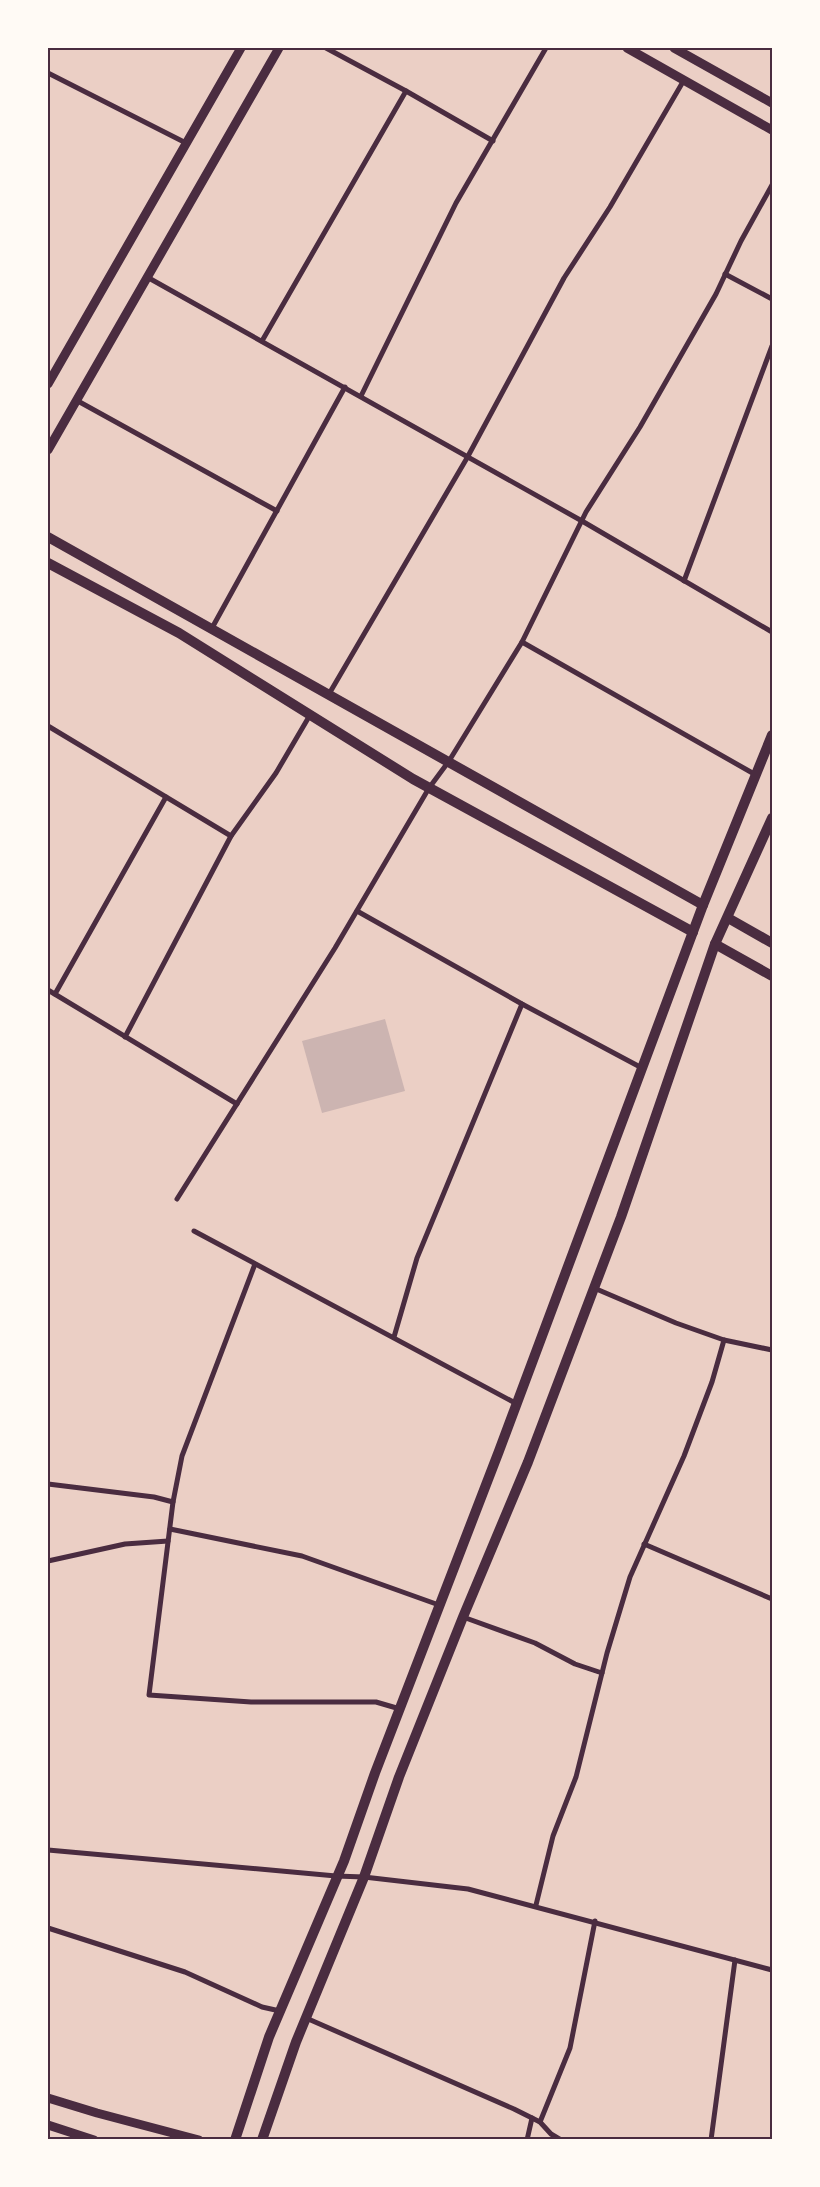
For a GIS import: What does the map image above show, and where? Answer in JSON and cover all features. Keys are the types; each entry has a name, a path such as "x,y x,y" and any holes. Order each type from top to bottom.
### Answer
{"main road":[{"path":"48,537 703,904"},
{"path":"48,564 179,633 429,788 693,932"},
{"path":"235,2140 280,2011 336,1876 400,1710 438,1605 643,1068 703,904 772,735"},
{"path":"262,2140 306,2018 364,1877 400,1777 463,1617 528,1462 621,1218 715,944 772,818"},
{"path":"728,918 772,943"},
{"path":"715,944 772,976"}],"street":[{"path":"48,384 241,48"},
{"path":"48,450 279,48"},
{"path":"326,48 406,90 493,141"},
{"path":"361,396 456,203 546,48"},
{"path":"626,48 772,130"},
{"path":"674,48 772,103"},
{"path":"48,73 186,143"},
{"path":"329,694 467,458 564,278 610,207 684,80"},
{"path":"262,341 406,90"},
{"path":"177,1199 357,911 429,788 449,761 522,642 582,521 644,418 726,274 772,185"},
{"path":"726,274 772,299"},
{"path":"147,277 582,521 772,632"},
{"path":"684,580 772,346"},
{"path":"212,628 345,387"},
{"path":"76,400 276,511"},
{"path":"522,642 757,775"},
{"path":"125,1038 231,836 276,773 310,715"},
{"path":"48,726 231,836"},
{"path":"55,994 166,797"},
{"path":"357,911 522,1004 643,1068"},
{"path":"48,990 237,1104"},
{"path":"394,1337 417,1258 522,1004"},
{"path":"194,1231 516,1404"},
{"path":"255,1264 182,1456 173,1502 149,1695 251,1702 376,1702 400,1710"},
{"path":"594,1288 676,1323 724,1340 772,1350"},
{"path":"536,1905 553,1836 576,1777 602,1673 630,1577 644,1544 655,1525 669,1486 684,1456 712,1382 724,1340"},
{"path":"48,1484 154,1497 173,1502"},
{"path":"170,1529 302,1556 438,1605"},
{"path":"48,1561 125,1544 168,1541"},
{"path":"644,1544 772,1599"},
{"path":"463,1617 535,1643 576,1664 602,1673"},
{"path":"48,1850 364,1877 468,1889 536,1905 772,1970"},
{"path":"540,2122 570,2048 595,1921"},
{"path":"48,1928 184,1972 262,2007 280,2011"},
{"path":"711,2140 735,1960"},
{"path":"306,2018 473,2090 532,2118 540,2122 551,2134 561,2140"},
{"path":"48,2098 199,2140"},
{"path":"528,2140 532,2118"},
{"path":"48,2125 94,2140"}],"shaded area":[{"path":"48,48 772,48 772,2139 48,2139"}],"building":[{"path":"385,1019 405,1091 322,1113 302,1041"}]}
